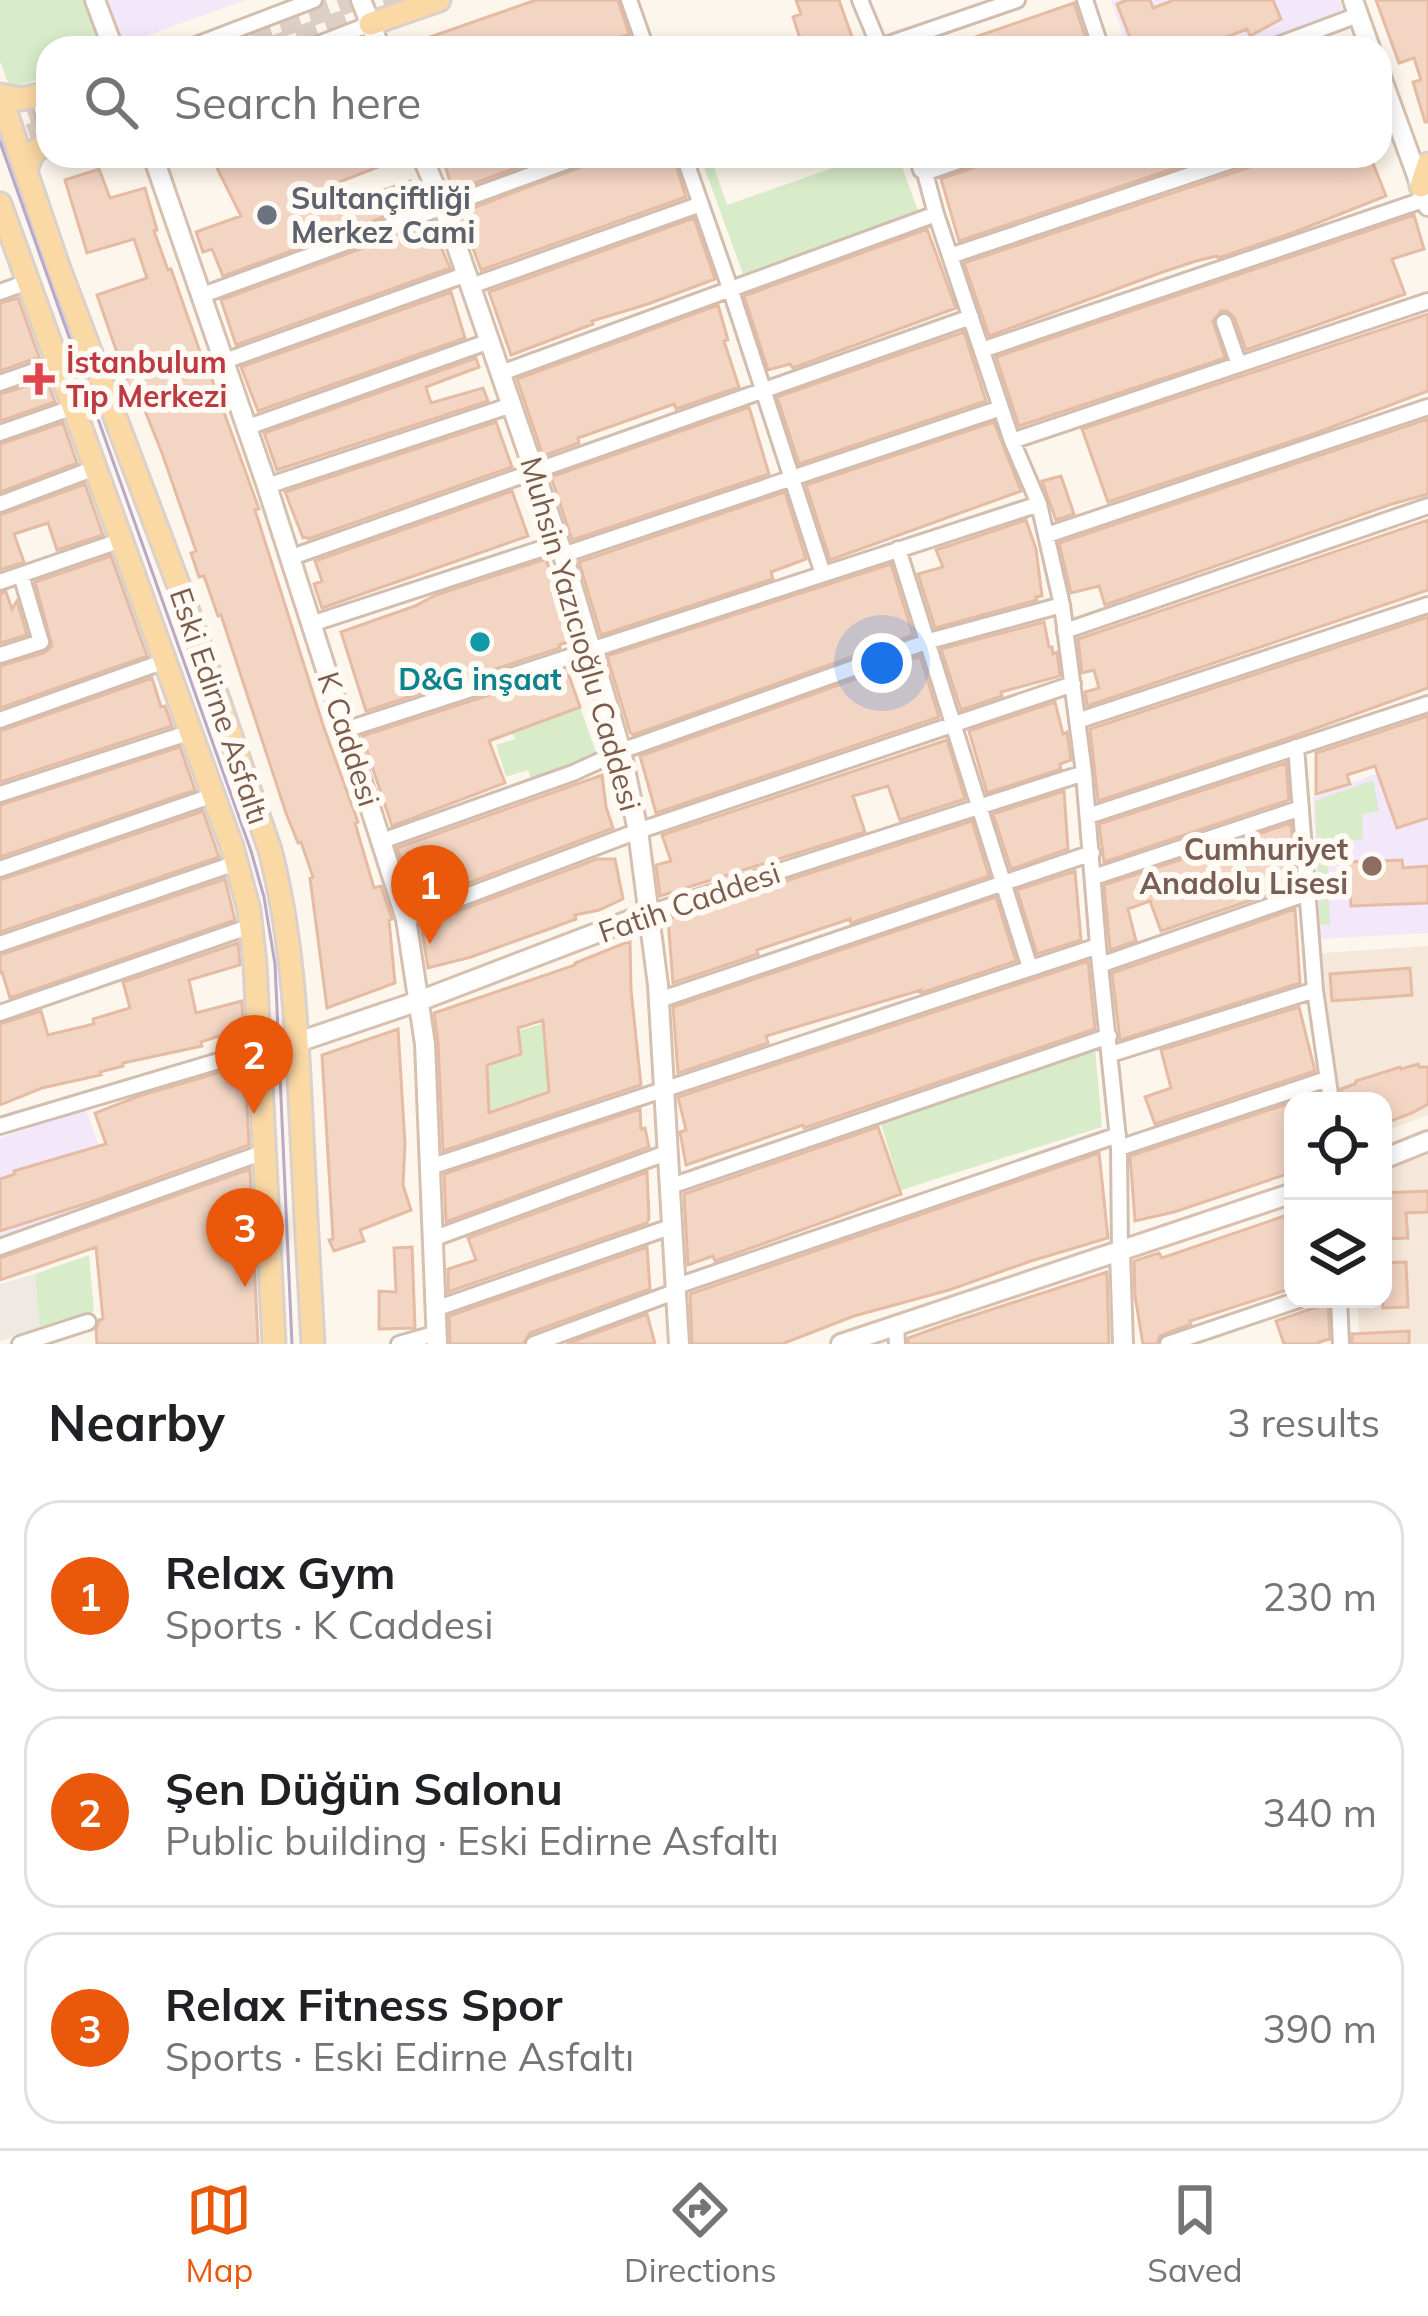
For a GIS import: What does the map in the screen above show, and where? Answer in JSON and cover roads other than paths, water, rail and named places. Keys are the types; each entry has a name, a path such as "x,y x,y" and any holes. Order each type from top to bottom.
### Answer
{"main road":[{"path":"388,0 401,11 429,4"},
{"path":"370,24 429,4"},
{"path":"0,95 36,97"},
{"name":"Eski Edirne Asfaltı","path":"0,95 270,850 286,928 298,1042 313,1344"},
{"path":"26,169 36,150"},
{"name":"Eski Edirne Asfaltı","path":"0,204 7,243 28,282 58,363 236,863 250,926 274,1344"}],"street":[{"path":"95,0 108,36"},
{"path":"220,36 314,0"},
{"path":"361,0 375,36"},
{"path":"629,0 642,36"},
{"path":"860,0 875,36"},
{"path":"912,36 1017,0"},
{"path":"1085,0 1098,36"},
{"path":"1296,36 1356,8"},
{"path":"339,36 370,24"},
{"path":"982,350 1426,189 1392,121"},
{"name":"K Caddesi","path":"157,168 267,486 406,919 425,1044 437,1338"},
{"name":"Muhsin Yazıcıoğlu Caddesi","path":"427,168 561,549 621,751 638,831 659,1000 679,1344"},
{"path":"200,296 549,168"},
{"path":"688,168 823,574"},
{"path":"920,168 1012,441 1039,504 1062,604 1084,773 1119,1142 1124,1344"},
{"path":"925,173 939,168"},
{"path":"950,256 1210,168"},
{"path":"222,362 701,203"},
{"path":"501,373 936,214"},
{"path":"0,292 28,282"},
{"path":"1012,441 1428,301"},
{"path":"289,557 971,317"},
{"path":"1224,322 1239,365"},
{"path":"245,428 490,340"},
{"path":"0,383 58,363"},
{"path":"267,486 512,405"},
{"path":"1047,535 1428,406"},
{"path":"0,433 74,407"},
{"path":"311,624 791,479 1001,408"},
{"path":"0,504 95,468"},
{"path":"345,730 1039,504"},
{"path":"1066,631 1428,506"},
{"path":"0,582 122,541"},
{"path":"898,549 1030,968"},
{"path":"0,655 41,642 21,575"},
{"path":"382,841 929,641 1062,604"},
{"path":"1077,721 1428,604"},
{"path":"0,721 165,661"},
{"path":"406,919 638,831 1073,684"},
{"path":"1088,816 1428,704"},
{"path":"0,794 191,732"},
{"path":"1296,747 1315,990 1329,1092"},
{"name":"Fatih Caddesi","path":"298,1042 649,913 1084,773"},
{"path":"0,869 214,795"},
{"path":"1094,877 1301,808"},
{"path":"659,1000 1092,853"},
{"path":"0,944 236,863"},
{"path":"1100,965 1308,893"},
{"path":"0,1013 250,926"},
{"path":"430,1167 1098,946"},
{"path":"1111,1054 1315,990"},
{"path":"671,1186 1109,1036"},
{"path":"0,1126 259,1049"},
{"path":"534,1344 677,1288 1119,1142 1327,1079"},
{"path":"1392,1155 1428,1141"},
{"path":"0,1247 265,1152"},
{"path":"432,1239 669,1152"},
{"path":"841,1344 896,1335 1284,1195"},
{"path":"436,1309 673,1226"},
{"path":"1168,1344 1284,1305"},
{"path":"1339,1308 1341,1344"},
{"path":"20,1344 88,1322"},
{"path":"399,1344 437,1338"}],"tunnel":[{"path":"255,36 355,0"},
{"path":"301,36 400,0"},
{"path":"0,128 36,115"},
{"path":"0,145 36,132"}],"tram line":[{"path":"0,142 264,897 275,964 292,1344"}],"place":[{"name":"Sultançiftliği Merkez Cami","path":"267,215"},
{"name":"İstanbulum Tıp Merkezi","path":"39,379"},
{"name":"D&G inşaat","path":"480,642"},
{"name":"Cumhuriyet Anadolu Lisesi","path":"1372,866"},
{"name":"Relax Gym","path":"430,944"},
{"name":"Şen Düğün Salonu","path":"254,1114"},
{"name":"Relax Fitness Spor","path":"245,1287"}]}
